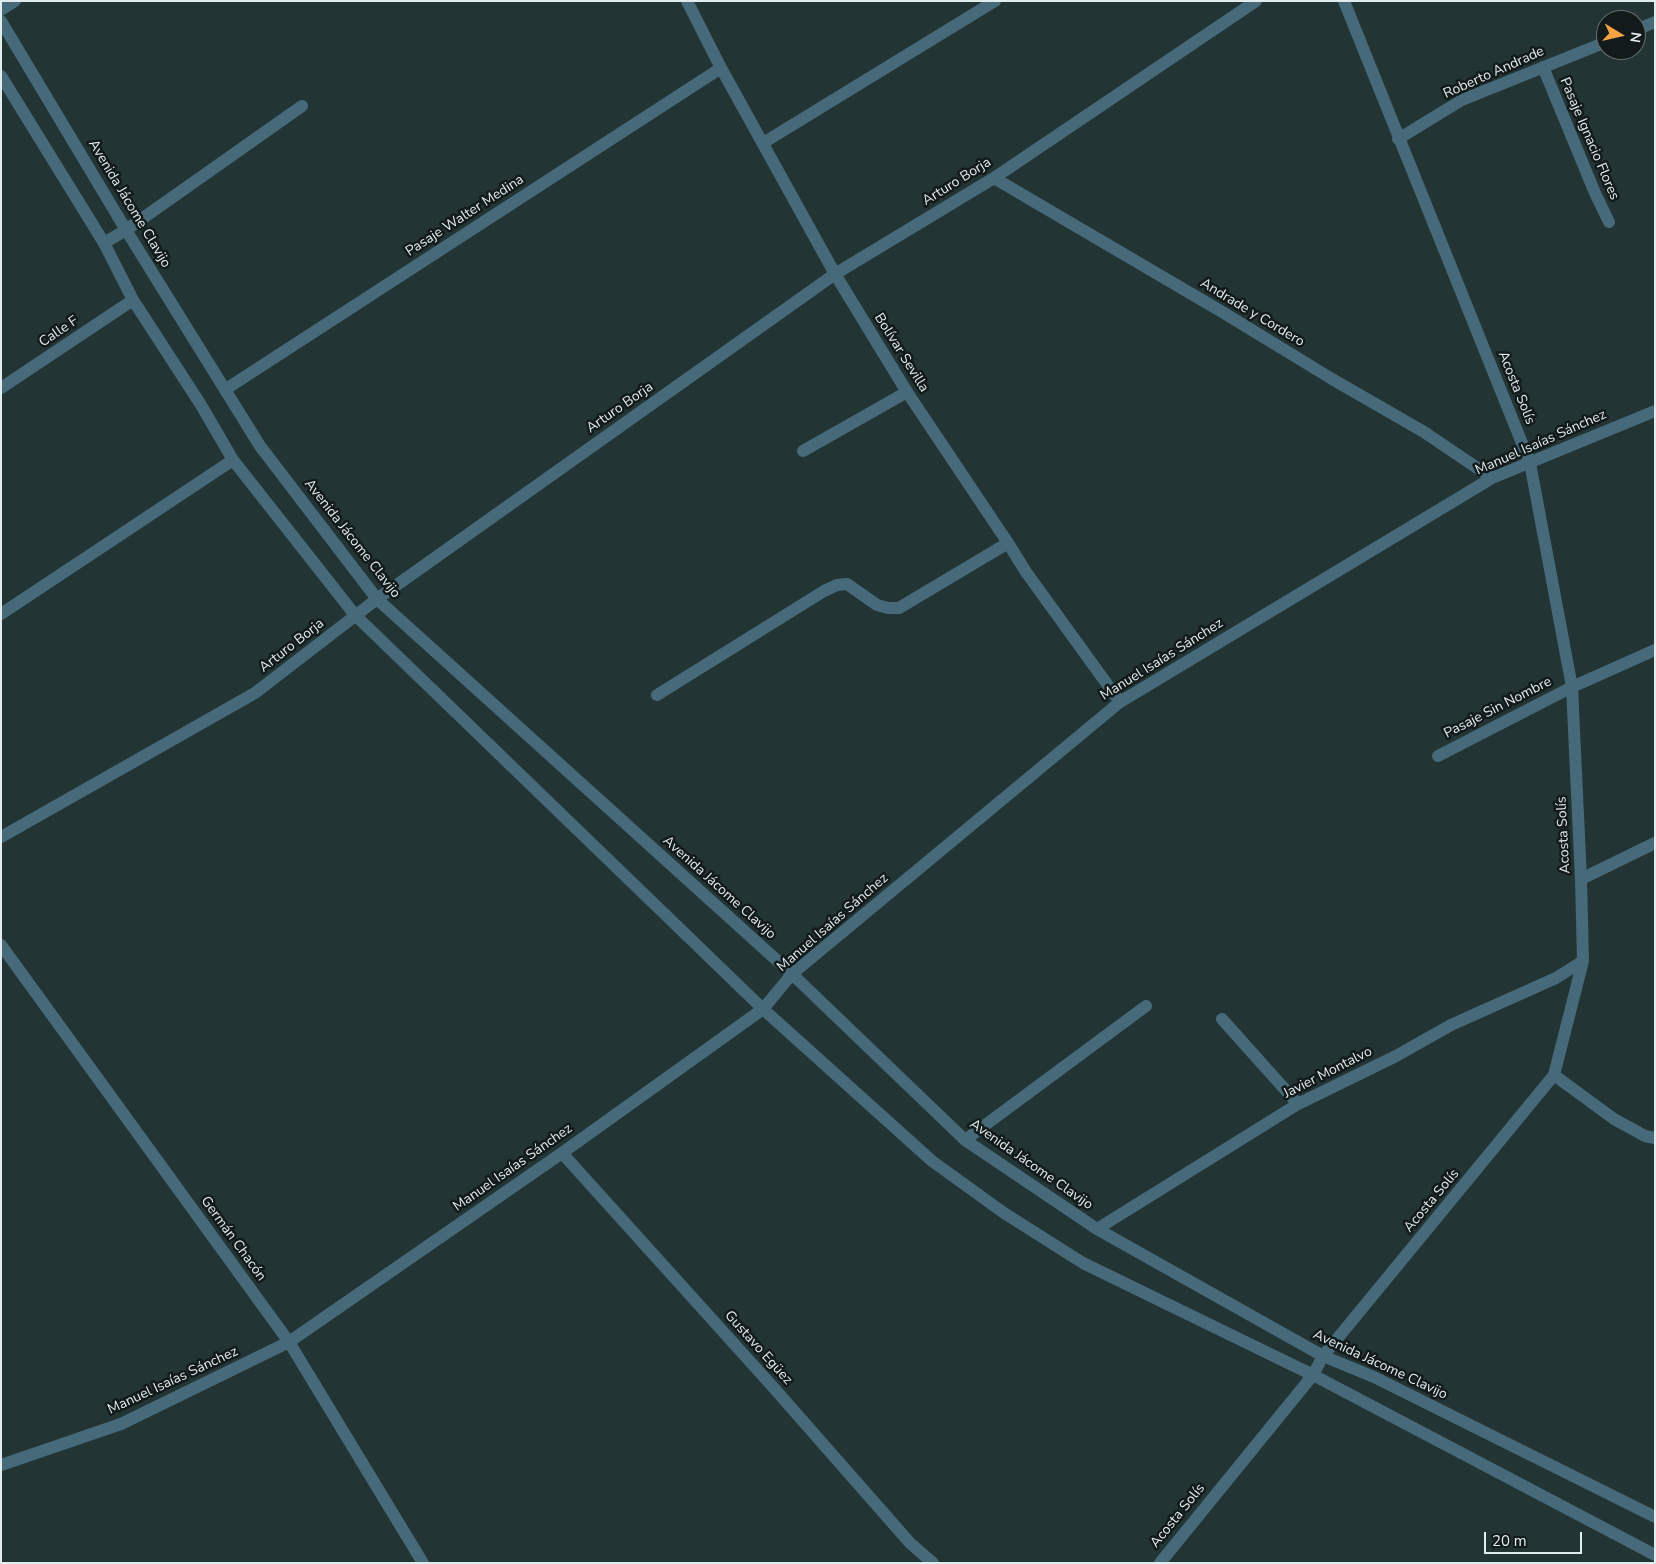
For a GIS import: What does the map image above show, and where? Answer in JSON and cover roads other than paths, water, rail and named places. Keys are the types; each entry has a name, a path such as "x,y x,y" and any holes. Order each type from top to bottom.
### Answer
{"street":[{"path":"1,10 15,1"},
{"name":"Bolívar Sevilla","path":"687,1 721,68 835,274 907,392 1026,572 1120,702"},
{"path":"763,143 995,1"},
{"name":"Arturo Borja","path":"1,837 255,693 377,599 835,274 994,178 1256,1"},
{"name":"Acosta Solís","path":"1160,1563 1313,1375 1323,1356 1554,1076 1583,961 1572,687 1530,463 1344,1"},
{"name":"Avenida Jácome Clavijo","path":"1,20 126,230 260,446 377,599 792,974 964,1140 1097,1229 1323,1356 1374,1377 1655,1516"},
{"name":"Roberto Andrade","path":"1398,139 1462,100 1596,46"},
{"name":"Pasaje Ignacio Flores","path":"1543,67 1595,193 1609,222"},
{"name":"Pasaje Walter Medina","path":"226,389 721,68"},
{"path":"1,76 104,243 133,300 234,460 355,615 763,1009 932,1161 1004,1213 1084,1263 1313,1375 1655,1555 1650,1563"},
{"path":"104,243 126,230 302,106"},
{"name":"Andrade y Cordero","path":"994,178 1424,432 1492,478"},
{"name":"Calle F","path":"1,388 133,300"},
{"path":"803,451 907,392"},
{"name":"Manuel Isaías Sánchez","path":"1,1465 121,1424 289,1342 562,1153 763,1009 792,974 1120,702 1492,478 1655,411"},
{"path":"1,614 234,460"},
{"path":"657,695 824,591 837,585 847,584 877,605 899,608 1008,543"},
{"name":"Pasaje Sin Nombre","path":"1438,756 1572,687 1655,650"},
{"path":"1581,878 1655,843"},
{"name":"Germán Chacón","path":"1,945 289,1342 423,1563"},
{"name":"Javier Montalvo","path":"1097,1229 1298,1104 1396,1056 1451,1025 1556,978 1583,961"},
{"path":"964,1140 1146,1006"},
{"path":"1222,1019 1298,1104"},
{"path":"1554,1076 1614,1119 1645,1136 1655,1138"},
{"name":"Gustavo Egüez","path":"562,1153 760,1372 910,1543 933,1563"}]}
